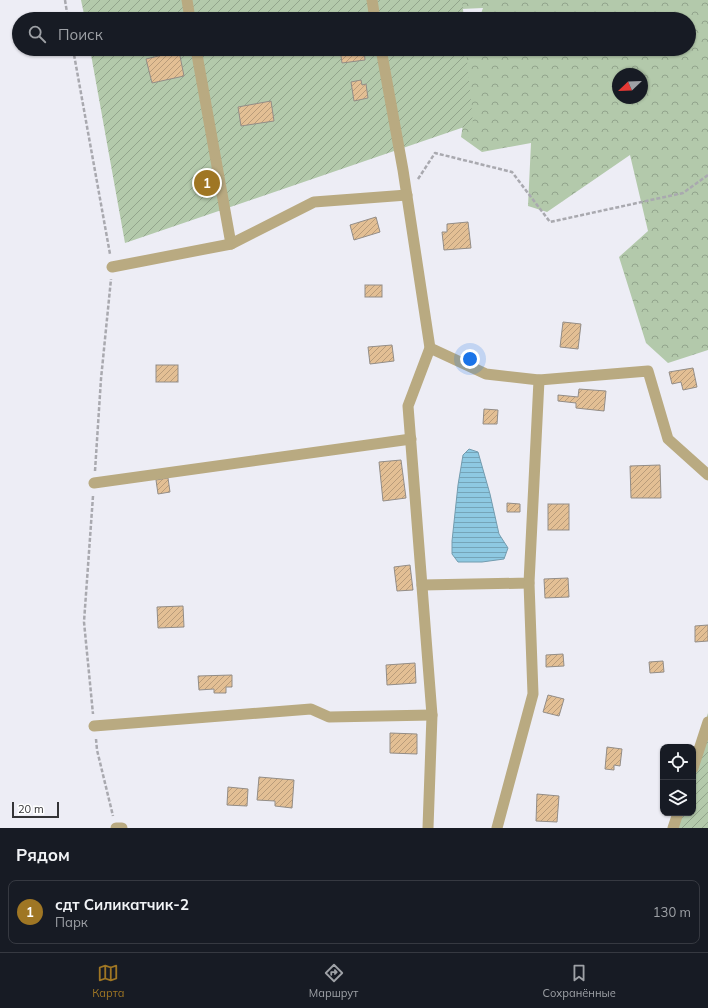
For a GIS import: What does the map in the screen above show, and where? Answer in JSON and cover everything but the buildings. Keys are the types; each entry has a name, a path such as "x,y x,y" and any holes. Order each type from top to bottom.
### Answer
{"street":[{"path":"187,0 189,12"},
{"path":"372,0 374,12"},
{"path":"197,56 231,244"},
{"path":"382,56 403,170 430,348 408,406 432,715 428,828"},
{"path":"112,267 231,244 314,202 407,195"},
{"path":"430,348 486,374 539,380 648,371 668,439 708,475"},
{"path":"497,828 533,694 529,583 539,380"},
{"path":"94,483 411,439"},
{"path":"422,585 529,583"},
{"path":"94,726 311,709 329,717 432,715"},
{"path":"696,759 708,722"},
{"path":"673,828 677,816"},
{"path":"116,828 122,828"}],"path":[{"path":"65,0 67,12"},
{"path":"74,56 112,267 101,379 84,622 97,750 116,828"},
{"path":"407,195 435,153 512,172 550,222 683,193 708,175"}],"green space":[{"path":"81,0 462,0 463,12 84,12"},
{"path":"442,0 708,0 708,350 668,363 646,343 619,257 648,231 630,155 547,212 528,206 531,143 482,152 461,137 466,107 464,56 696,56 696,12 482,12 483,8 439,10"},
{"path":"91,56 467,56 473,124 125,243"},
{"path":"708,713 708,828 670,828 674,816 696,816 696,750"}],"water":[{"path":"469,449 478,452 490,494 499,534 508,548 504,559 482,562 458,562 452,554 458,485 463,455"}],"place":[{"name":"сдт Силикатчик-2","path":"207,183"}]}
